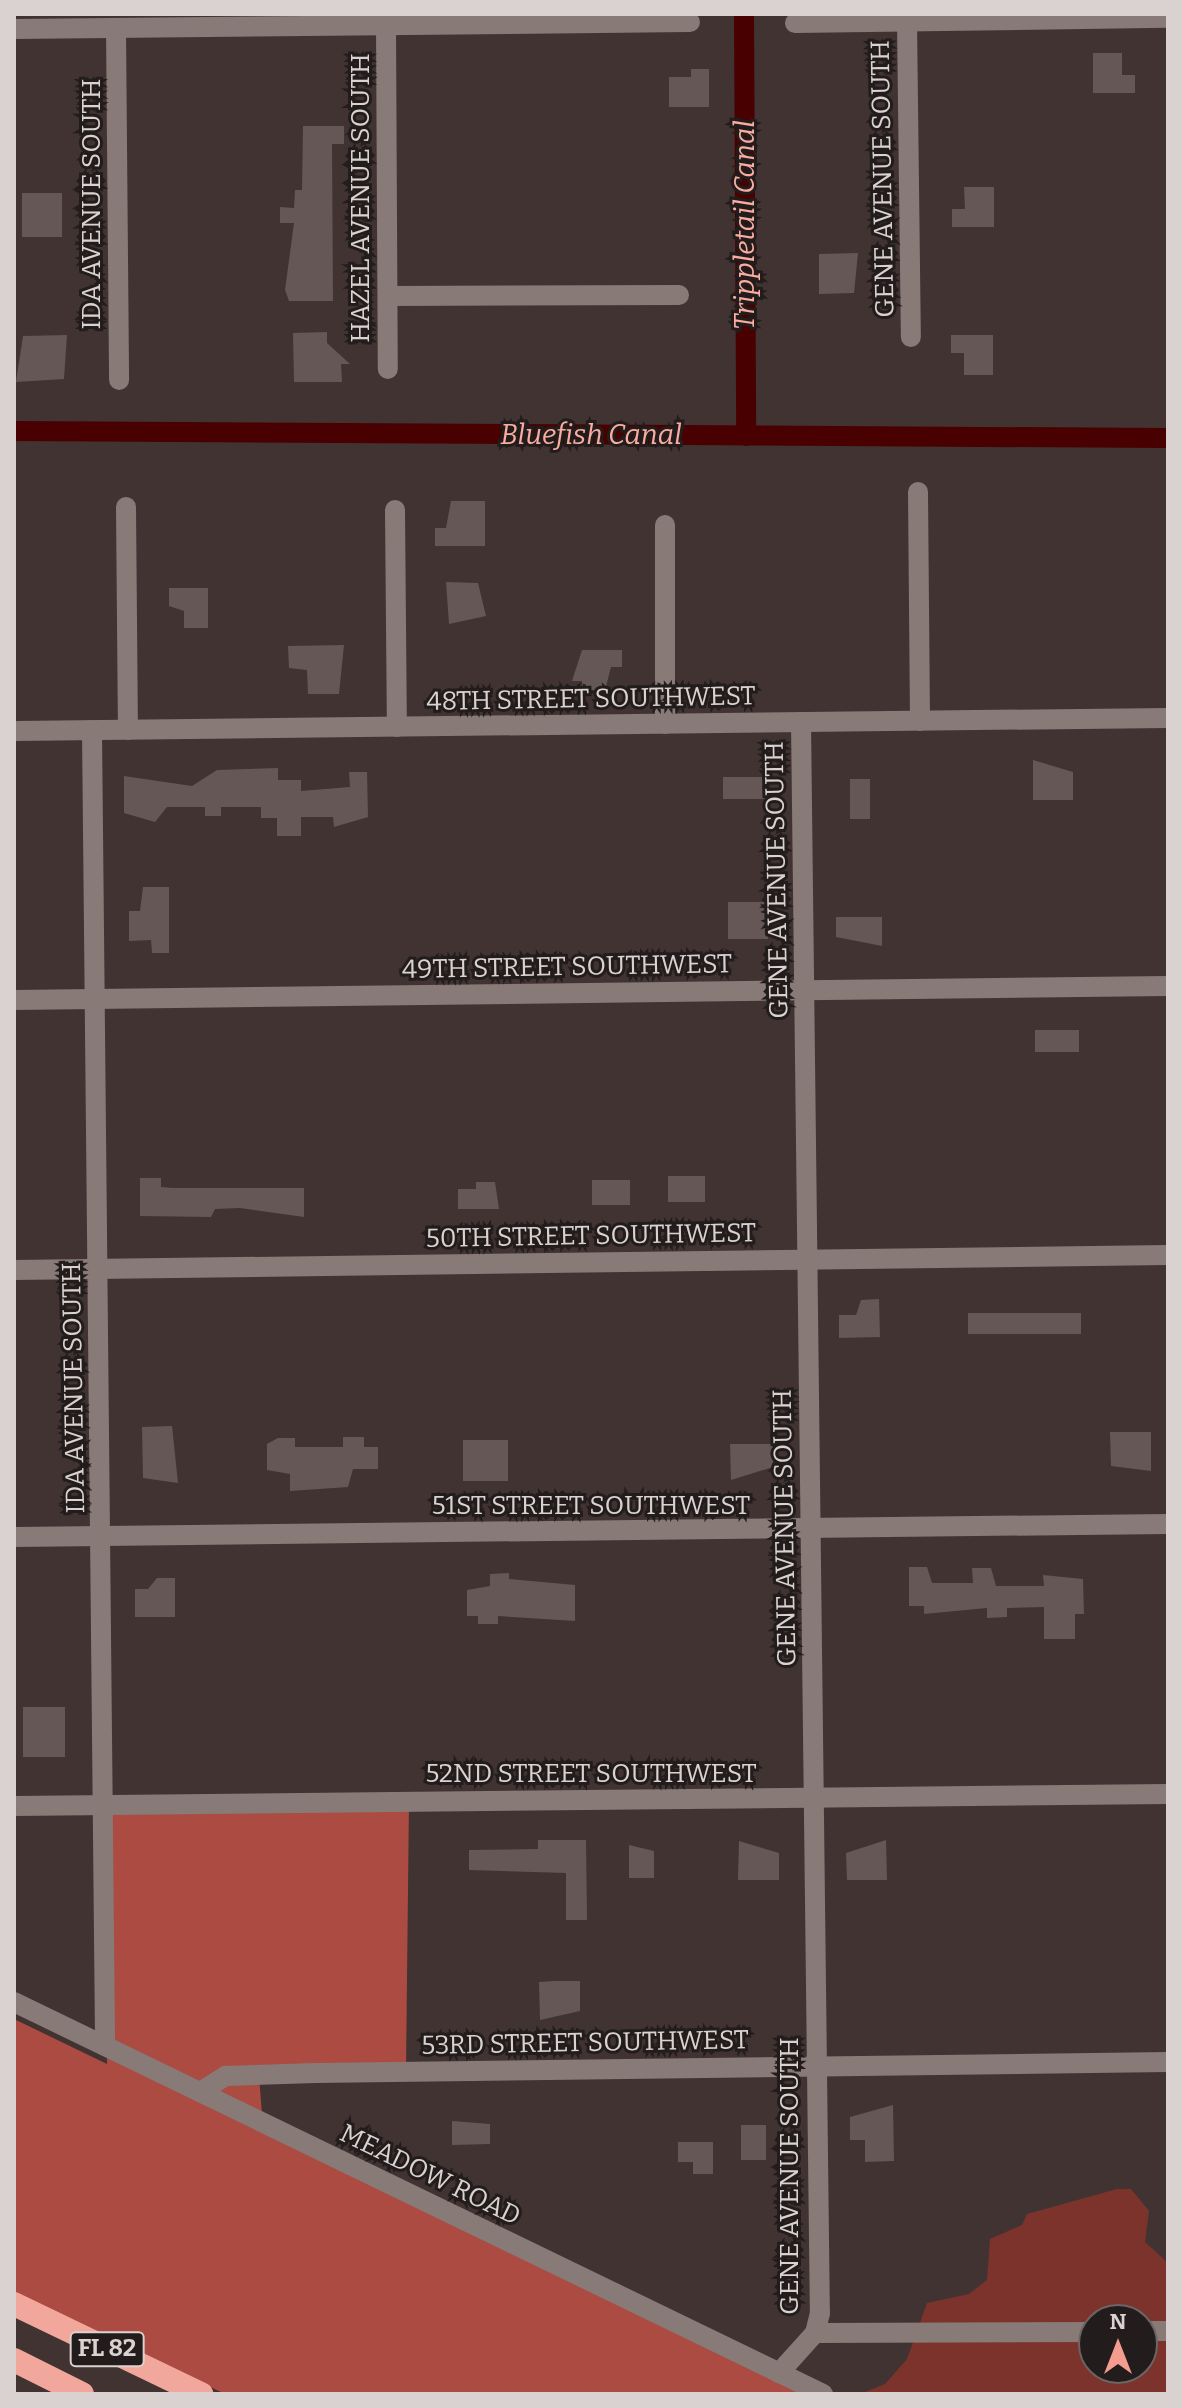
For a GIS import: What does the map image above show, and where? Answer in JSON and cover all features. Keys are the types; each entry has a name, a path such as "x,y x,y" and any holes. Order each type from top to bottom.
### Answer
{"highway":[{"name":"FL 82","path":"14,2304 201,2394"},
{"name":"FL 82","path":"14,2360 82,2394"}],"street":[{"path":"795,23 1168,18"},
{"path":"14,29 35,21 116,28 690,22"},
{"name":"GENE AVENUE SOUTH","path":"907,21 911,337"},
{"name":"HAZEL AVENUE SOUTH","path":"386,26 388,369"},
{"name":"IDA AVENUE SOUTH","path":"116,28 119,380"},
{"path":"388,296 679,295"},
{"path":"918,492 920,721"},
{"path":"126,507 128,730"},
{"path":"395,510 397,727"},
{"path":"665,525 665,724"},
{"name":"48TH STREET SOUTHWEST","path":"14,731 1168,718"},
{"name":"GENE AVENUE SOUTH","path":"801,722 814,1799 815,2333"},
{"name":"IDA AVENUE SOUTH","path":"92,730 105,2046"},
{"name":"49TH STREET SOUTHWEST","path":"14,1000 1168,986"},
{"name":"50TH STREET SOUTHWEST","path":"14,1270 1168,1255"},
{"name":"51ST STREET SOUTHWEST","path":"14,1537 1168,1524"},
{"name":"52ND STREET SOUTHWEST","path":"14,1806 1168,1794"},
{"name":"MEADOW ROAD","path":"14,2002 823,2394"},
{"name":"53RD STREET SOUTHWEST","path":"200,2092 239,2076 1168,2062"},
{"path":"779,2373 815,2333 1078,2332"}],"shaded area":[{"path":"409,1801 406,2070 259,2076 263,2127 827,2394 225,2394 14,2293 14,2019 107,2064 110,1805"},
{"path":"1117,2189 1131,2189 1149,2211 1145,2242 1168,2263 1168,2394 860,2394 885,2384 907,2359 927,2303 969,2294 987,2280 990,2239 1022,2225 1027,2214"}],"building":[{"path":"1093,53 1122,53 1122,75 1135,75 1135,93 1093,93"},
{"path":"691,69 709,69 709,107 669,107 669,77 691,77"},
{"path":"303,126 344,126 344,144 332,144 333,301 289,301 285,290 294,223 280,223 280,207 294,208 295,190 302,190"},
{"path":"964,187 994,187 994,227 952,227 952,209 965,209"},
{"path":"22,193 62,193 62,237 22,237"},
{"path":"858,253 854,293 819,294 819,254"},
{"path":"327,332 327,343 350,364 341,364 342,382 294,382 293,333"},
{"path":"67,335 64,379 16,382 23,336"},
{"path":"951,335 993,335 993,375 964,375 964,353 951,353"},
{"path":"451,501 485,501 485,546 435,546 435,528 446,528"},
{"path":"446,582 478,583 486,616 449,624"},
{"path":"169,588 208,588 208,628 184,628 184,611 169,606"},
{"path":"344,645 339,694 308,694 307,670 289,668 288,646"},
{"path":"582,650 622,650 622,667 611,667 605,690 582,690 582,681 572,681"},
{"path":"1033,760 1073,772 1073,800 1033,800"},
{"path":"278,768 278,780 301,780 301,791 350,787 349,772 367,772 368,817 334,827 333,817 301,817 301,836 277,836 277,818 261,818 261,807 221,807 221,816 205,816 205,807 167,807 155,822 124,813 124,776 192,786 217,770"},
{"path":"723,777 767,777 767,799 723,799"},
{"path":"850,779 870,779 870,819 850,819"},
{"path":"143,887 169,887 169,953 152,953 151,940 129,941 129,911 140,911"},
{"path":"728,902 768,902 768,939 728,939"},
{"path":"836,917 882,917 882,946 836,937"},
{"path":"1035,1030 1079,1030 1079,1052 1035,1052"},
{"path":"668,1176 705,1176 705,1202 668,1202"},
{"path":"140,1178 161,1178 161,1187 173,1188 304,1188 304,1217 240,1208 215,1209 211,1217 140,1216"},
{"path":"592,1180 630,1180 630,1205 592,1205"},
{"path":"476,1182 495,1182 499,1209 458,1209 458,1189 476,1189"},
{"path":"879,1299 880,1337 839,1338 839,1315 856,1315 861,1300"},
{"path":"968,1313 1081,1313 1081,1334 968,1334"},
{"path":"172,1426 178,1483 143,1478 142,1427"},
{"path":"1110,1432 1151,1432 1151,1471 1111,1466"},
{"path":"343,1437 364,1437 364,1447 378,1447 378,1469 353,1469 348,1487 290,1491 290,1474 267,1470 267,1444 278,1438 295,1438 295,1447 343,1447"},
{"path":"463,1440 508,1440 508,1481 463,1481"},
{"path":"730,1444 773,1444 773,1467 731,1480"},
{"path":"909,1567 927,1567 932,1583 973,1583 972,1568 991,1568 996,1586 1044,1586 1043,1575 1083,1579 1084,1614 1075,1614 1075,1639 1044,1639 1044,1607 1007,1608 1007,1617 987,1618 987,1608 924,1614 924,1606 909,1606"},
{"path":"509,1573 509,1579 575,1585 575,1621 498,1616 498,1624 478,1624 478,1616 467,1616 467,1590 490,1586 490,1574"},
{"path":"157,1578 175,1578 175,1617 135,1617 135,1589 148,1589"},
{"path":"23,1707 65,1707 65,1757 23,1757"},
{"path":"538,1840 586,1840 587,1920 566,1920 566,1873 469,1870 469,1850 538,1849"},
{"path":"886,1840 887,1880 847,1880 846,1853"},
{"path":"739,1841 779,1853 779,1880 738,1880"},
{"path":"629,1845 654,1851 654,1878 629,1878"},
{"path":"580,1981 580,2011 540,2020 539,1982"},
{"path":"893,2105 894,2161 865,2162 865,2140 850,2140 850,2117"},
{"path":"452,2121 490,2124 490,2144 452,2145"},
{"path":"741,2125 766,2125 766,2160 741,2160"},
{"path":"678,2142 713,2142 713,2174 693,2174 693,2162 678,2162"}],"waterway":[{"name":"Trippletail Canal","path":"744,14 746,436"},
{"name":"Bluefish Canal","path":"14,431 1168,438"}]}
